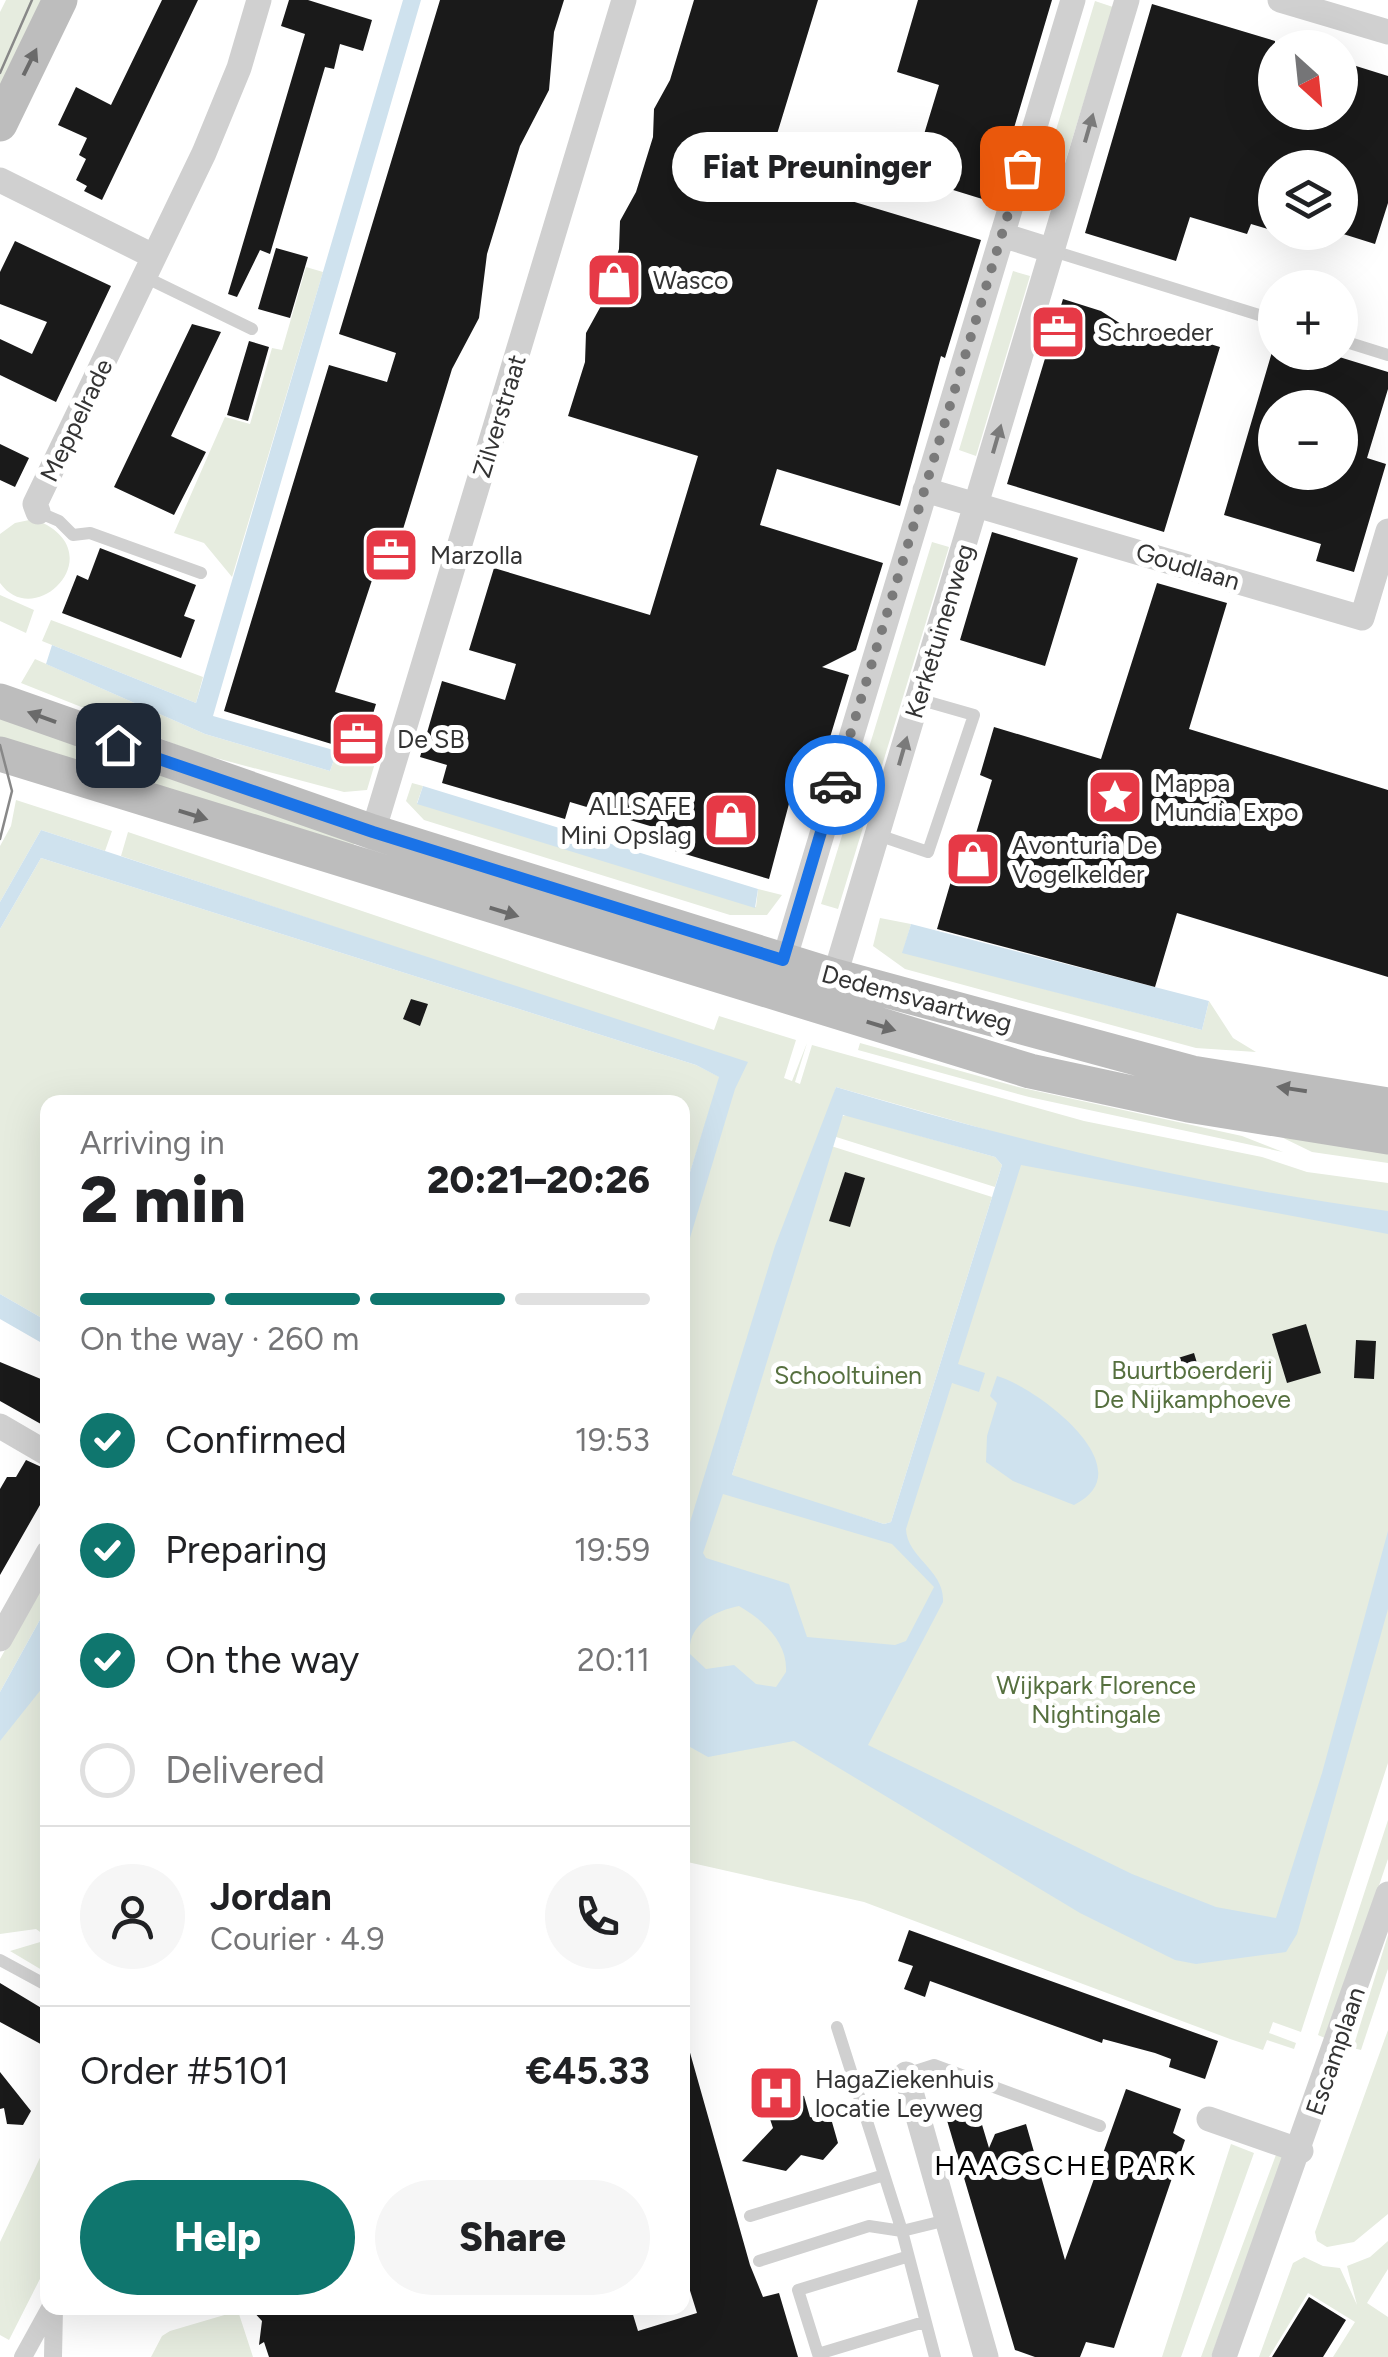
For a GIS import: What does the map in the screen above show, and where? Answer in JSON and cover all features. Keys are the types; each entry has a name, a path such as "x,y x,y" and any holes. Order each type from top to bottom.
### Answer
{"main road":[{"path":"0,124 60,0"},
{"name":"Dedemsvaartweg","path":"0,701 373,832 834,976 1192,1073 1388,1105"},
{"name":"Dedemsvaartweg","path":"0,755 1030,1072 1188,1106 1388,1137"}],"street":[{"name":"Meppelrade","path":"38,512 35,504 204,153 239,68 259,0"},
{"name":"Zilverstraat","path":"373,832 624,0"},
{"path":"774,996 1073,0"},
{"name":"Kerketuinenweg","path":"826,1011 1127,0"},
{"path":"1280,0 1388,32"},
{"path":"0,180 149,266"},
{"path":"1002,235 1053,251"},
{"name":"Goudlaan","path":"926,490 1362,618 1388,534"},
{"path":"0,1426 40,1449"},
{"path":"0,1639 40,1567"},
{"name":"Escamplaan","path":"1224,2357 1388,1894"},
{"path":"906,2074 986,2357"},
{"path":"1209,2119 1300,2151"},
{"path":"23,2357 48,2315"},
{"path":"52,2315 54,2357"}],"lane":[{"path":"1053,251 1258,315"},
{"path":"149,266 252,329"},
{"path":"1358,346 1388,355"},
{"name":"Meppelrade","path":"38,512 59,520 73,535 90,532 200,574"},
{"path":"878,835 928,852 974,715 918,699"},
{"path":"0,1960 40,1982"},
{"path":"837,2027 881,2176 902,2231 935,2357"},
{"path":"906,2074 934,2065 1100,2126"},
{"path":"750,2216 881,2176"},
{"path":"759,2261 869,2226 902,2231 947,2220"},
{"path":"906,2257 798,2290 818,2354 924,2322"}],"green space":[{"path":"6,0 48,0 0,105 0,12"},
{"path":"1095,1 1113,7 1050,211 1033,206"},
{"path":"306,267 323,272 232,577 204,543 174,533 225,417 250,424 272,348 282,350"},
{"path":"1013,271 1030,276 976,456 959,450"},
{"path":"34,519 58,533 68,549 69,566 48,593 32,598 15,596 0,583 0,534 15,523"},
{"path":"932,542 949,547 838,909 821,904"},
{"path":"0,595 34,610 26,633 0,621"},
{"path":"51,620 203,677 196,703 42,641"},
{"path":"35,659 205,734 330,771 337,751 375,763 367,790 344,792 197,753 21,683"},
{"path":"0,715 136,768 131,782 0,741"},
{"path":"142,769 356,838 351,853 137,784"},
{"path":"412,783 423,786 417,803 756,907 758,889 782,895 767,915 730,915 424,820 406,801"},
{"path":"16,800 112,831 105,851 41,830 0,902 0,846 11,826"},
{"name":"Wijkpark Florence Nightingale","path":"128,832 714,1030 719,1016 796,1040 784,1078 792,1081 807,1043 795,1082 800,1084 812,1045 1084,1121 1262,1157 1307,1172 1388,1183 1388,1763 1301,2032 1273,2022 1269,2033 1296,2043 1294,2049 1267,2040 1263,2050 1230,2039 864,1902 690,1863 690,1201 735,1060 121,856","holes":["836,1087 1019,1139 891,1530 760,1486 884,1524 891,1522 992,1197 831,1146 732,1475 724,1475"]},
{"path":"41,858 696,1065 720,1077 690,1173 690,1095 40,1095 40,1317 0,1294 0,929"},
{"path":"880,918 911,924 903,952 1202,1030 1209,1001 1233,1038 1256,1052 1196,1048 905,969 873,946"},
{"path":"860,1043 1018,1087 1242,1136 1283,1152 1029,1097 858,1050"},
{"path":"846,1115 995,1157 1002,1165 995,1187 833,1136 840,1117"},
{"path":"1273,1133 1388,1149 1388,1163 1312,1152"},
{"path":"40,1588 40,1620 0,1692 0,1659"},
{"path":"40,1648 40,1932 36,1929 0,1934 0,1719"},
{"path":"1388,1820 1388,1859 1327,2039 1318,2035"},
{"path":"1388,1935 1388,1969 1361,2050 1353,2048"},
{"path":"40,1942 40,1969 10,1951"},
{"path":"1388,2030 1388,2214 1354,2242 1327,2247 1317,2241 1315,2232"},
{"path":"1231,2144 1254,2153 1181,2357 1162,2357"},
{"path":"1277,2152 1285,2153 1211,2357 1201,2357"},
{"path":"40,2158 40,2279 9,2340 0,2335 0,2242"},
{"path":"1388,2241 1388,2269 1367,2303 1388,2317 1388,2357 1333,2357 1355,2322 1308,2293 1269,2357 1259,2357 1293,2263 1304,2257 1323,2266 1340,2268 1357,2305 1347,2266 1370,2257"},
{"path":"224,2315 239,2315 253,2357 151,2357 162,2336"}],"water":[{"path":"403,0 421,0 213,716 337,751 330,771 205,734 46,664 52,645 196,703"},
{"path":"423,786 758,889 755,908 417,804"},
{"path":"41,830 748,1062 735,1089 690,1238 690,1172 719,1077 696,1065 41,858 0,929 0,902"},
{"path":"911,924 1209,1001 1202,1030 902,953"},
{"path":"836,1087 1110,1160 1248,1189 1388,1211 1388,1234 1021,1165 958,1364 985,1373 979,1392 952,1383 906,1529 912,1548 938,1581 943,1602 868,1745 1132,1874 1216,1907 1276,1918 1322,1773 1388,1531 1388,1609 1297,1934 1286,1952 1196,1964 1175,1960 1080,1913 794,1741 708,1757 690,1747 690,1654 706,1669 734,1665 756,1684 776,1687 786,1672 786,1661 765,1625 739,1606 704,1621 690,1644 690,1522 775,1246","holes":["843,1115 995,1157 1002,1165 891,1522 884,1524 732,1475","723,1494 892,1544 934,1587 906,1641 895,1645 807,1637 789,1584 706,1558 703,1553"]},
{"path":"0,1294 40,1317 40,1342 0,1319"},
{"path":"997,1376 1058,1412 1092,1451 1098,1471 1093,1490 1074,1505 1013,1481 986,1462 987,1436 997,1403 990,1396"},
{"path":"40,1620 40,1691 0,1741 0,1692"}],"building":[{"path":"162,0 198,0 102,200 84,191 87,186 76,180 86,159 79,155 87,138 58,125 76,87 111,105"},
{"path":"289,0 308,0 372,20 363,51 340,44 334,69 325,67 270,254 260,250 237,297 228,294 305,34 281,26"},
{"path":"440,0 564,0 554,32 549,90 520,146 487,254 479,318 452,369 393,562 386,559 383,567 377,565 335,692 376,704 361,753 224,711 329,365 387,382 396,353 339,334"},
{"path":"694,0 818,0 770,157 823,173 818,191 981,240 945,358 941,356 900,506 777,469 760,525 883,563 856,650 822,667 849,675 824,757 803,751 769,879 675,851 680,835 570,802 565,819 442,783 447,765 420,757 442,681 505,700 516,664 469,650 494,568 650,615 698,456 568,416 585,362 586,333 602,304 619,249 620,221 636,192 653,137 654,109 670,80"},
{"path":"918,0 1052,0 992,202 911,177 939,85 897,72"},
{"path":"1152,4 1258,36 1258,130 1358,130 1358,67 1388,76 1388,203 1375,244 1358,239 1358,150 1258,150 1258,226 1251,224 1247,234 1190,217 1176,261 1085,233"},
{"path":"15,241 111,286 56,402 0,375 0,339 32,354 47,322 0,304 0,272"},
{"path":"276,248 308,257 290,318 258,309"},
{"path":"1063,299 1101,311 1141,337 1144,324 1220,347 1164,532 1007,484"},
{"path":"192,324 221,332 171,436 206,452 174,515 114,487"},
{"path":"249,341 269,347 248,421 227,415"},
{"path":"1358,363 1388,372 1388,389 1367,458 1386,464 1354,572 1316,561 1321,544 1224,515 1258,400 1258,490 1358,490 1358,390 1261,390 1267,370 1358,370"},
{"path":"0,444 29,458 15,487 0,480"},
{"path":"992,532 1078,558 1045,666 960,640"},
{"path":"100,548 196,585 184,616 195,620 181,658 62,613 77,575 88,580"},
{"path":"1157,583 1227,603 1189,729 1388,790 1388,977 1177,913 1155,987 937,929 961,847 971,850 992,780 980,775 994,727 1101,759"},
{"path":"411,999 428,1004 420,1026 403,1019"},
{"path":"845,1172 865,1178 850,1227 829,1221"},
{"path":"1306,1324 1321,1373 1287,1383 1272,1334"},
{"path":"1356,1340 1376,1341 1374,1379 1354,1378"},
{"path":"1194,1353 1200,1373 1183,1377 1178,1358"},
{"path":"0,1362 40,1379 40,1424 0,1401"},
{"path":"26,1460 40,1466 40,1505 0,1575 0,1489 7,1477 16,1477"},
{"path":"909,1930 1218,2041 1205,2079 1169,2067 1171,2059 1155,2053 1103,2039 1102,2043 930,1981 925,1997 904,1989 913,1966 898,1961"},
{"path":"0,1983 40,2007 40,2044 0,2022"},
{"path":"690,2053 750,2265 763,2297 779,2293 798,2357 269,2357 264,2342 259,2345 262,2321 256,2315 633,2315 638,2331 697,2313 690,2291"},
{"path":"0,2072 31,2111 23,2125 7,2124 4,2108 0,2109"},
{"path":"1126,2089 1181,2109 1173,2133 1185,2140 1114,2348 1086,2342 1080,2357 1035,2357 1015,2350 946,2117 977,2108 989,2148 995,2134 1026,2124 1065,2260"},
{"path":"782,2090 804,2096 810,2117 832,2122 838,2143 823,2160 801,2155 786,2171 742,2161 773,2128 766,2107"},
{"path":"1309,2297 1346,2320 1323,2357 1272,2357"}],"tram line":[{"path":"0,73 32,0"},
{"path":"0,745 12,791 0,839"}],"way so far":[{"path":"835,785 1022,168"}],"place":[{"name":"Fiat Preuninger","path":"1022,168"},
{"name":"Wasco","path":"614,280"},
{"name":"Schroeder","path":"1058,332"},
{"name":"Marzolla","path":"391,555"},
{"name":"De SB","path":"358,739"},
{"name":"Mappa Mundia Expo","path":"1115,797"},
{"name":"ALLSAFE Mini Opslag","path":"731,820"},
{"name":"Avonturia De Vogelkelder","path":"973,859"},
{"name":"HagaZiekenhuis locatie Leyweg","path":"776,2093"}],"district":[{"name":"HAAGSCHE PARK","path":"1066,2165"}],"route":[{"path":"118,745 373,832 783,960 835,785"}],"park label":[{"name":"Schooltuinen","path":"848,1375"},
{"name":"Buurtboerderij De Nijkamphoeve","path":"1192,1384"}]}
